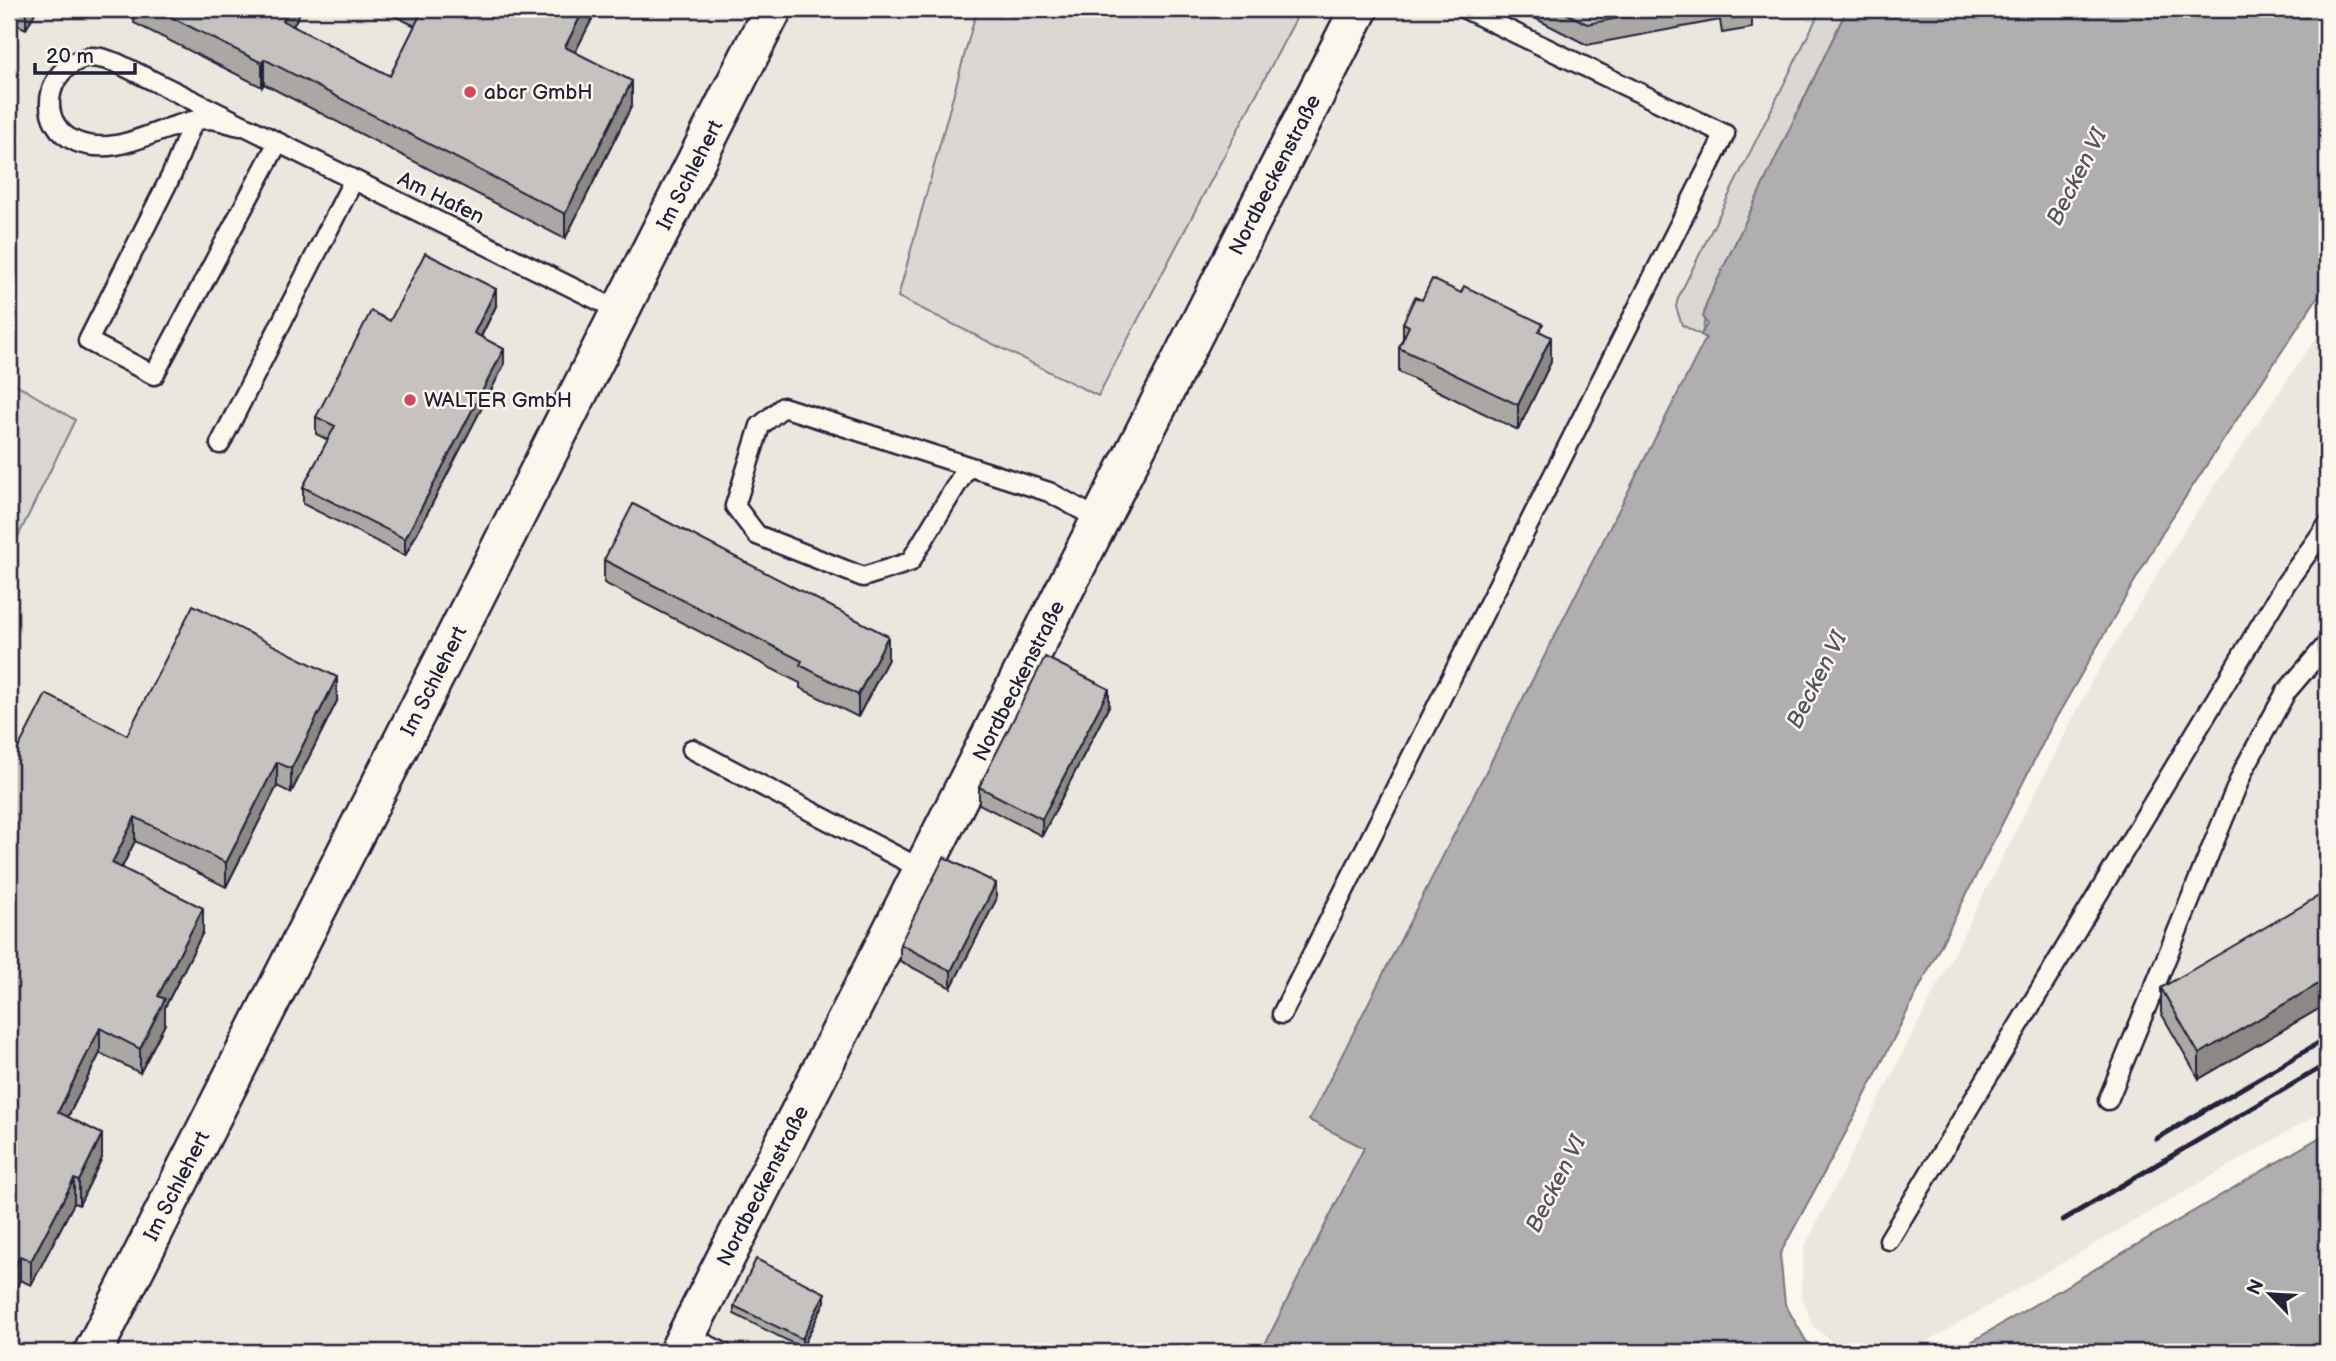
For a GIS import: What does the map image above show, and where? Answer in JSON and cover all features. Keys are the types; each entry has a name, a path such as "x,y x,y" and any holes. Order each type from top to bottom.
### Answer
{"street":[{"name":"Im Schlehert","path":"93,1352 622,312 773,9"},
{"name":"Nordbeckenstraße","path":"699,1346 923,870 1359,9"}],"lane":[{"path":"1282,1014 1725,134 1465,9"},
{"name":"Am Hafen","path":"240,126 211,119 192,121 121,145 100,147 76,141 54,126 47,102 56,81 72,63 87,57 100,58 240,126 277,144 622,312"},
{"path":"192,121 172,174 88,341 154,375 277,144"},
{"path":"220,444 353,181"},
{"path":"968,466 910,562 863,578 757,535 735,506 760,426 783,407 968,466 1049,492 1101,520"},
{"path":"1889,1240 2286,583 2327,526"},
{"path":"2108,1100 2244,769 2286,692 2327,644"},
{"path":"692,749 923,870"}],"shaded area":[{"path":"9,9 977,9 898,296 1098,396 1301,9 1821,9 1678,298 1681,325 1706,338 1309,1120 1365,1147 1261,1352 9,1352 9,555 75,420 9,380"},
{"path":"977,9 1301,9 1098,396 898,297"},
{"path":"1821,9 1847,9 1707,302 1701,335 1682,325 1676,307 1678,298"},
{"path":"2327,322 2327,1109 1909,1352 1852,1352 1835,1344 1813,1326 1801,1295 1804,1248 2093,679 2188,525"},
{"path":"9,380 75,420 9,555"}],"water":[{"name":"Becken VI","path":"1847,9 2327,9 2327,283 2167,525 2052,725 1850,1125 1780,1254 1785,1304 1806,1341 1821,1352 1261,1352 1364,1148 1309,1120 1706,338 1701,335 1707,324 1703,317 1707,302"},
{"path":"2327,1133 2327,1352 1954,1352"}],"building":[{"path":"155,9 289,9 283,21 390,76 423,9 584,9 565,47 632,81 565,214 264,59 262,63"},
{"path":"1558,9 1667,9 1587,24"},
{"name":"WALTER GmbH","path":"425,253 496,289 474,333 504,349 405,539 303,487 335,426 316,417 371,311 390,321"},
{"path":"1432,279 1461,293 1464,286 1543,324 1539,331 1551,337 1518,405 1399,348 1409,326 1403,323 1415,297 1422,300"},
{"path":"633,504 888,636 858,695 800,665 802,661 604,560"},
{"path":"193,605 337,677 291,769 277,762 226,863 135,817 112,863 203,908 158,996 165,999 140,1049 100,1028 58,1112 102,1134 79,1181 74,1179 31,1261 20,1256 10,1275 9,766 46,694 127,735"},
{"path":"1045,657 1109,689 1042,819 979,787"},
{"path":"944,857 996,883 951,971 900,944"},
{"path":"2324,893 2327,899 2327,979 2199,1054 2161,988"},
{"path":"756,1259 825,1293 802,1339 734,1306"}],"railway":[{"path":"2156,1139 2327,1038"},
{"path":"2063,1220 2327,1064"}],"place":[{"name":"abcr GmbH","path":"470,92"},
{"name":"WALTER GmbH","path":"410,400"}]}
